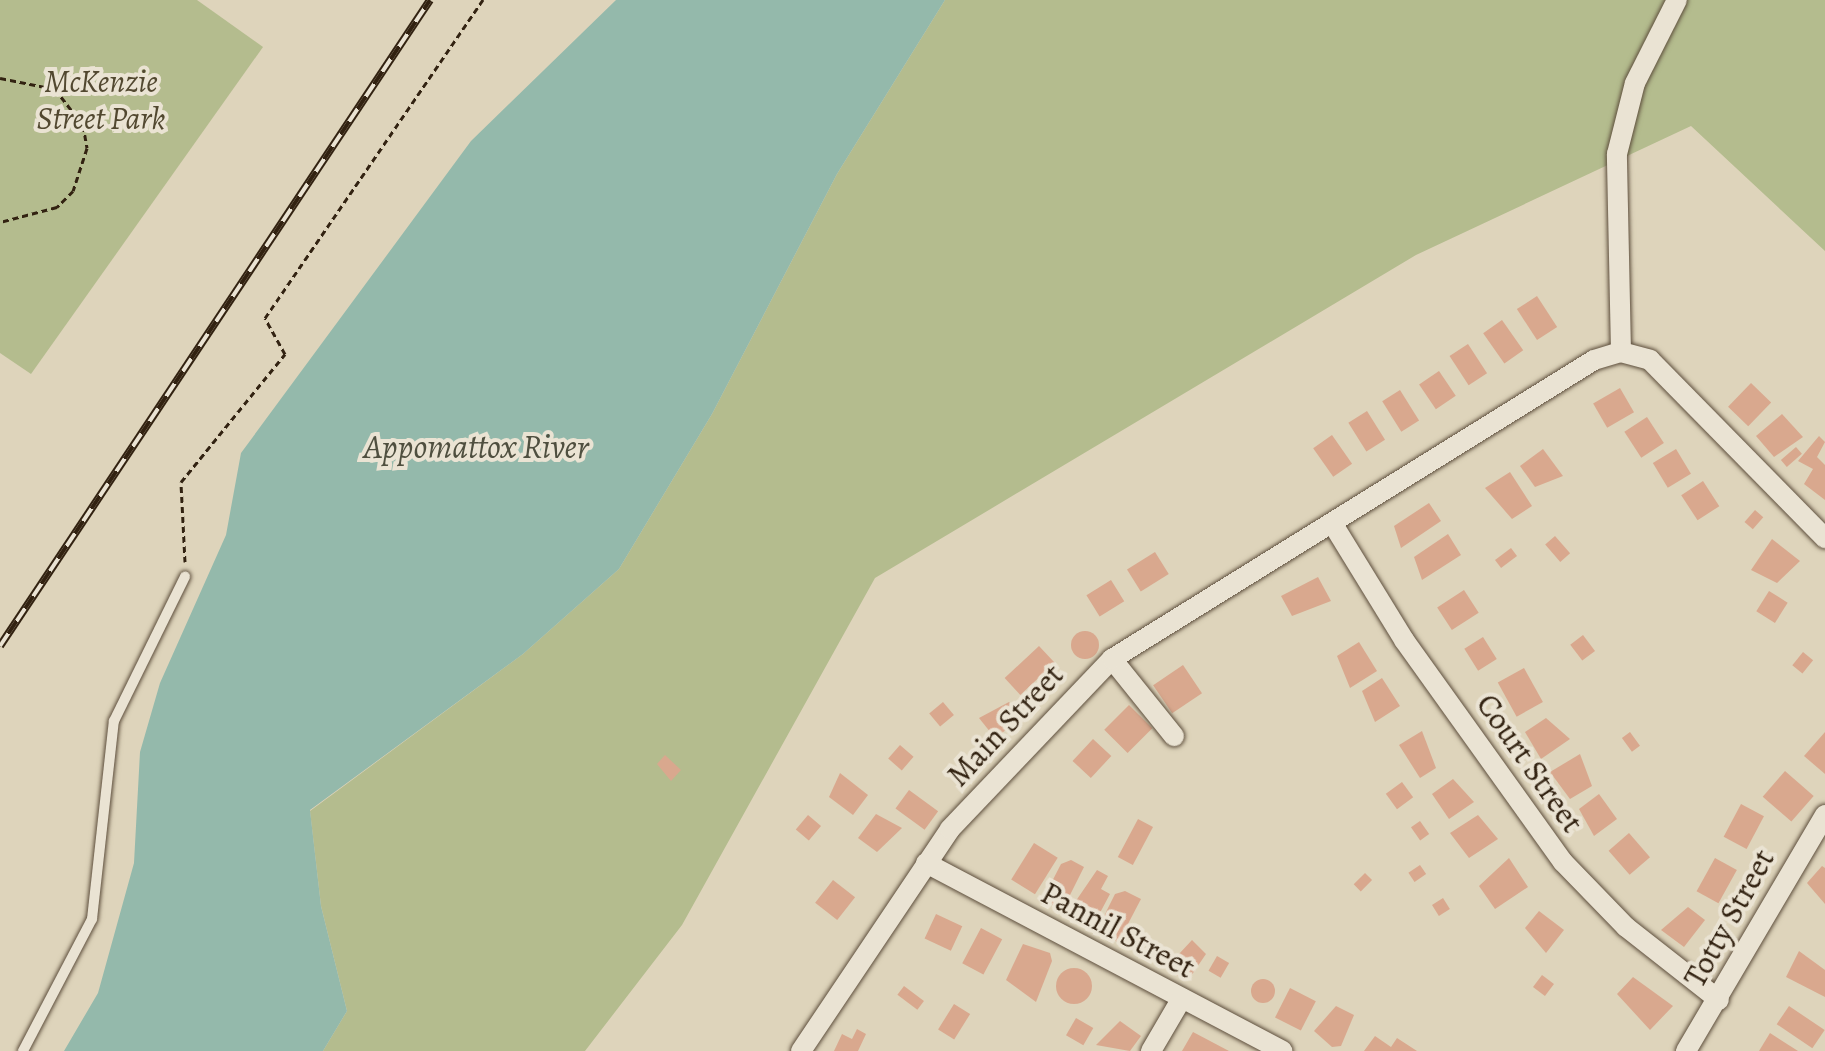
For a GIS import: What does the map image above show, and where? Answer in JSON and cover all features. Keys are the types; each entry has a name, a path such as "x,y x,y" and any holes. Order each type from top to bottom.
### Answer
{"street":[{"path":"1677,0 1635,83 1617,154 1621,352 1650,360 1825,538"},
{"name":"Main Street","path":"801,1051 926,863 986,786 1112,659 1334,526 1594,360 1621,352"},
{"name":"Court Street","path":"1334,526 1404,640 1563,862 1626,927 1719,1000"},
{"path":"1112,659 1174,736"},
{"name":"Totty Street","path":"1686,1051 1719,1000 1825,815"},
{"name":"Pannil Street","path":"926,863 1283,1051"},
{"path":"1151,1051 1182,998"}],"lane":[{"path":"23,1051 92,919 114,721 185,577"}],"path":[{"path":"185,577 181,482 285,354 265,318 483,0"},
{"path":"0,78 55,89 83,125 87,148 73,191 57,207 0,222"}],"green space":[{"name":"McKenzie Street Park","path":"0,0 197,0 263,47 31,374 0,353"},
{"path":"945,0 1825,0 1825,251 1691,126 1416,255 875,578 682,925 585,1051 323,1051 347,1011 321,906 310,811 523,654 619,569 712,414 837,174"}],"water":[{"name":"Appomattox River","path":"616,0 945,0 837,174 712,414 619,569 523,654 310,810 321,906 347,1011 323,1051 64,1051 98,993 134,863 140,752 160,683 226,535 241,453 471,141"}],"building":[{"path":"1537,296 1557,327 1537,340 1517,309"},
{"path":"1502,320 1523,350 1504,364 1483,333"},
{"path":"1468,344 1487,373 1469,385 1450,356"},
{"path":"1439,371 1456,396 1436,409 1419,384"},
{"path":"1751,383 1771,402 1748,426 1728,407"},
{"path":"1620,388 1634,412 1607,428 1593,404"},
{"path":"1400,390 1419,421 1401,432 1382,401"},
{"path":"1367,411 1385,440 1366,451 1348,423"},
{"path":"1782,414 1803,437 1774,457 1756,436"},
{"path":"1647,417 1664,443 1641,458 1624,432"},
{"path":"1332,435 1352,464 1333,477 1313,448"},
{"path":"1819,436 1825,442 1817,457 1825,465 1825,500 1804,484 1813,469 1798,461"},
{"path":"1796,447 1802,454 1787,467 1781,460"},
{"path":"1543,449 1563,476 1535,487 1520,466"},
{"path":"1676,449 1691,474 1668,488 1653,463"},
{"path":"1510,472 1532,506 1512,519 1485,488"},
{"path":"1703,481 1719,506 1698,520 1681,495"},
{"path":"1429,503 1441,521 1401,548 1394,526"},
{"path":"1755,510 1763,517 1753,529 1745,522"},
{"path":"1448,534 1461,555 1422,580 1414,557"},
{"path":"1555,536 1570,553 1560,562 1545,545"},
{"path":"1772,539 1800,561 1777,583 1751,570"},
{"path":"1511,548 1517,556 1501,568 1495,560"},
{"path":"1155,552 1169,574 1141,592 1127,569"},
{"path":"1318,577 1331,601 1292,616 1281,596"},
{"path":"1111,580 1124,601 1100,617 1086,595"},
{"path":"1464,590 1479,613 1452,630 1437,607"},
{"path":"1769,591 1788,603 1775,623 1756,611"},
{"path":"1085,631 1095,635 1099,645 1095,655 1085,659 1075,655 1071,645 1075,635"},
{"path":"1583,635 1595,651 1582,661 1570,645"},
{"path":"1483,637 1497,659 1478,671 1464,649"},
{"path":"1359,642 1377,671 1350,688 1337,656"},
{"path":"1039,646 1055,663 1020,695 1005,678"},
{"path":"1803,652 1813,660 1802,673 1792,665"},
{"path":"1183,665 1202,693 1172,713 1153,685"},
{"path":"1524,668 1543,702 1517,717 1498,683"},
{"path":"1382,678 1400,706 1375,722 1362,691"},
{"path":"943,702 954,715 940,727 929,714"},
{"path":"1009,702 1022,718 995,738 979,718"},
{"path":"1129,705 1152,728 1128,753 1104,730"},
{"path":"1546,718 1570,739 1541,759 1525,732"},
{"path":"1422,731 1436,768 1420,778 1399,745"},
{"path":"1630,732 1640,746 1632,752 1622,738"},
{"path":"1825,732 1825,774 1804,756"},
{"path":"1093,739 1111,756 1091,778 1073,761"},
{"path":"900,745 914,757 902,770 888,759"},
{"path":"1580,754 1592,786 1570,799 1550,772"},
{"path":"665,755 681,770 671,781 657,764"},
{"path":"1785,771 1814,796 1791,822 1763,797"},
{"path":"840,773 868,795 853,815 829,797"},
{"path":"1453,779 1474,802 1449,819 1432,794"},
{"path":"1402,782 1413,797 1397,809 1386,794"},
{"path":"909,790 938,811 925,830 895,809"},
{"path":"1599,794 1617,819 1594,836 1579,809"},
{"path":"1741,804 1764,816 1747,849 1724,837"},
{"path":"876,814 902,828 877,852 858,838"},
{"path":"808,815 821,826 809,840 796,830"},
{"path":"1478,815 1498,839 1469,858 1450,833"},
{"path":"1138,819 1153,827 1133,865 1118,857"},
{"path":"1420,821 1429,834 1420,840 1411,827"},
{"path":"1629,833 1650,857 1630,875 1609,851"},
{"path":"1034,843 1058,858 1035,894 1011,879"},
{"path":"1509,858 1528,887 1495,909 1479,886"},
{"path":"1715,858 1737,870 1718,903 1697,891"},
{"path":"1071,860 1084,867 1061,913 1044,897 1061,864"},
{"path":"1420,865 1426,874 1415,882 1408,873"},
{"path":"1822,866 1825,868 1825,904 1807,883"},
{"path":"1097,870 1108,876 1101,889 1110,894 1094,924 1083,924 1069,911"},
{"path":"1365,873 1372,880 1361,891 1354,884"},
{"path":"833,880 855,897 837,920 815,903"},
{"path":"1125,891 1141,899 1118,943 1099,926 1115,894"},
{"path":"1443,898 1450,909 1439,916 1432,905"},
{"path":"1688,907 1705,920 1684,947 1661,930"},
{"path":"1539,911 1564,930 1546,953 1525,928"},
{"path":"936,914 962,926 951,951 925,938"},
{"path":"981,928 1002,939 983,975 962,963"},
{"path":"1192,940 1206,954 1191,976 1182,970 1178,976 1166,968"},
{"path":"1023,944 1050,953 1052,961 1036,1002 1006,980"},
{"path":"1799,951 1825,970 1825,997 1786,977"},
{"path":"1217,956 1229,963 1221,978 1208,971"},
{"path":"1074,968 1087,973 1092,986 1087,999 1074,1004 1061,999 1056,986 1061,973"},
{"path":"1542,975 1554,984 1545,996 1533,987"},
{"path":"1633,977 1673,1006 1650,1030 1617,994"},
{"path":"1263,979 1271,983 1275,991 1271,999 1263,1003 1255,999 1251,991 1255,983"},
{"path":"904,986 924,1001 917,1010 897,995"},
{"path":"1290,988 1316,1001 1301,1031 1275,1017"},
{"path":"954,1004 970,1014 954,1040 938,1029"},
{"path":"1336,1006 1354,1015 1341,1046 1332,1047 1314,1031"},
{"path":"1789,1006 1825,1030 1812,1048 1777,1024"},
{"path":"1076,1018 1093,1028 1083,1045 1066,1035"},
{"path":"1120,1021 1141,1036 1130,1051 1096,1045"},
{"path":"857,1029 866,1034 858,1051 834,1051 842,1034 852,1039"},
{"path":"1193,1032 1229,1051 1182,1051"},
{"path":"1770,1033 1798,1051 1759,1051"},
{"path":"1375,1036 1391,1047 1397,1038 1417,1051 1364,1051"}],"railway":[{"path":"0,646 430,0"}]}
